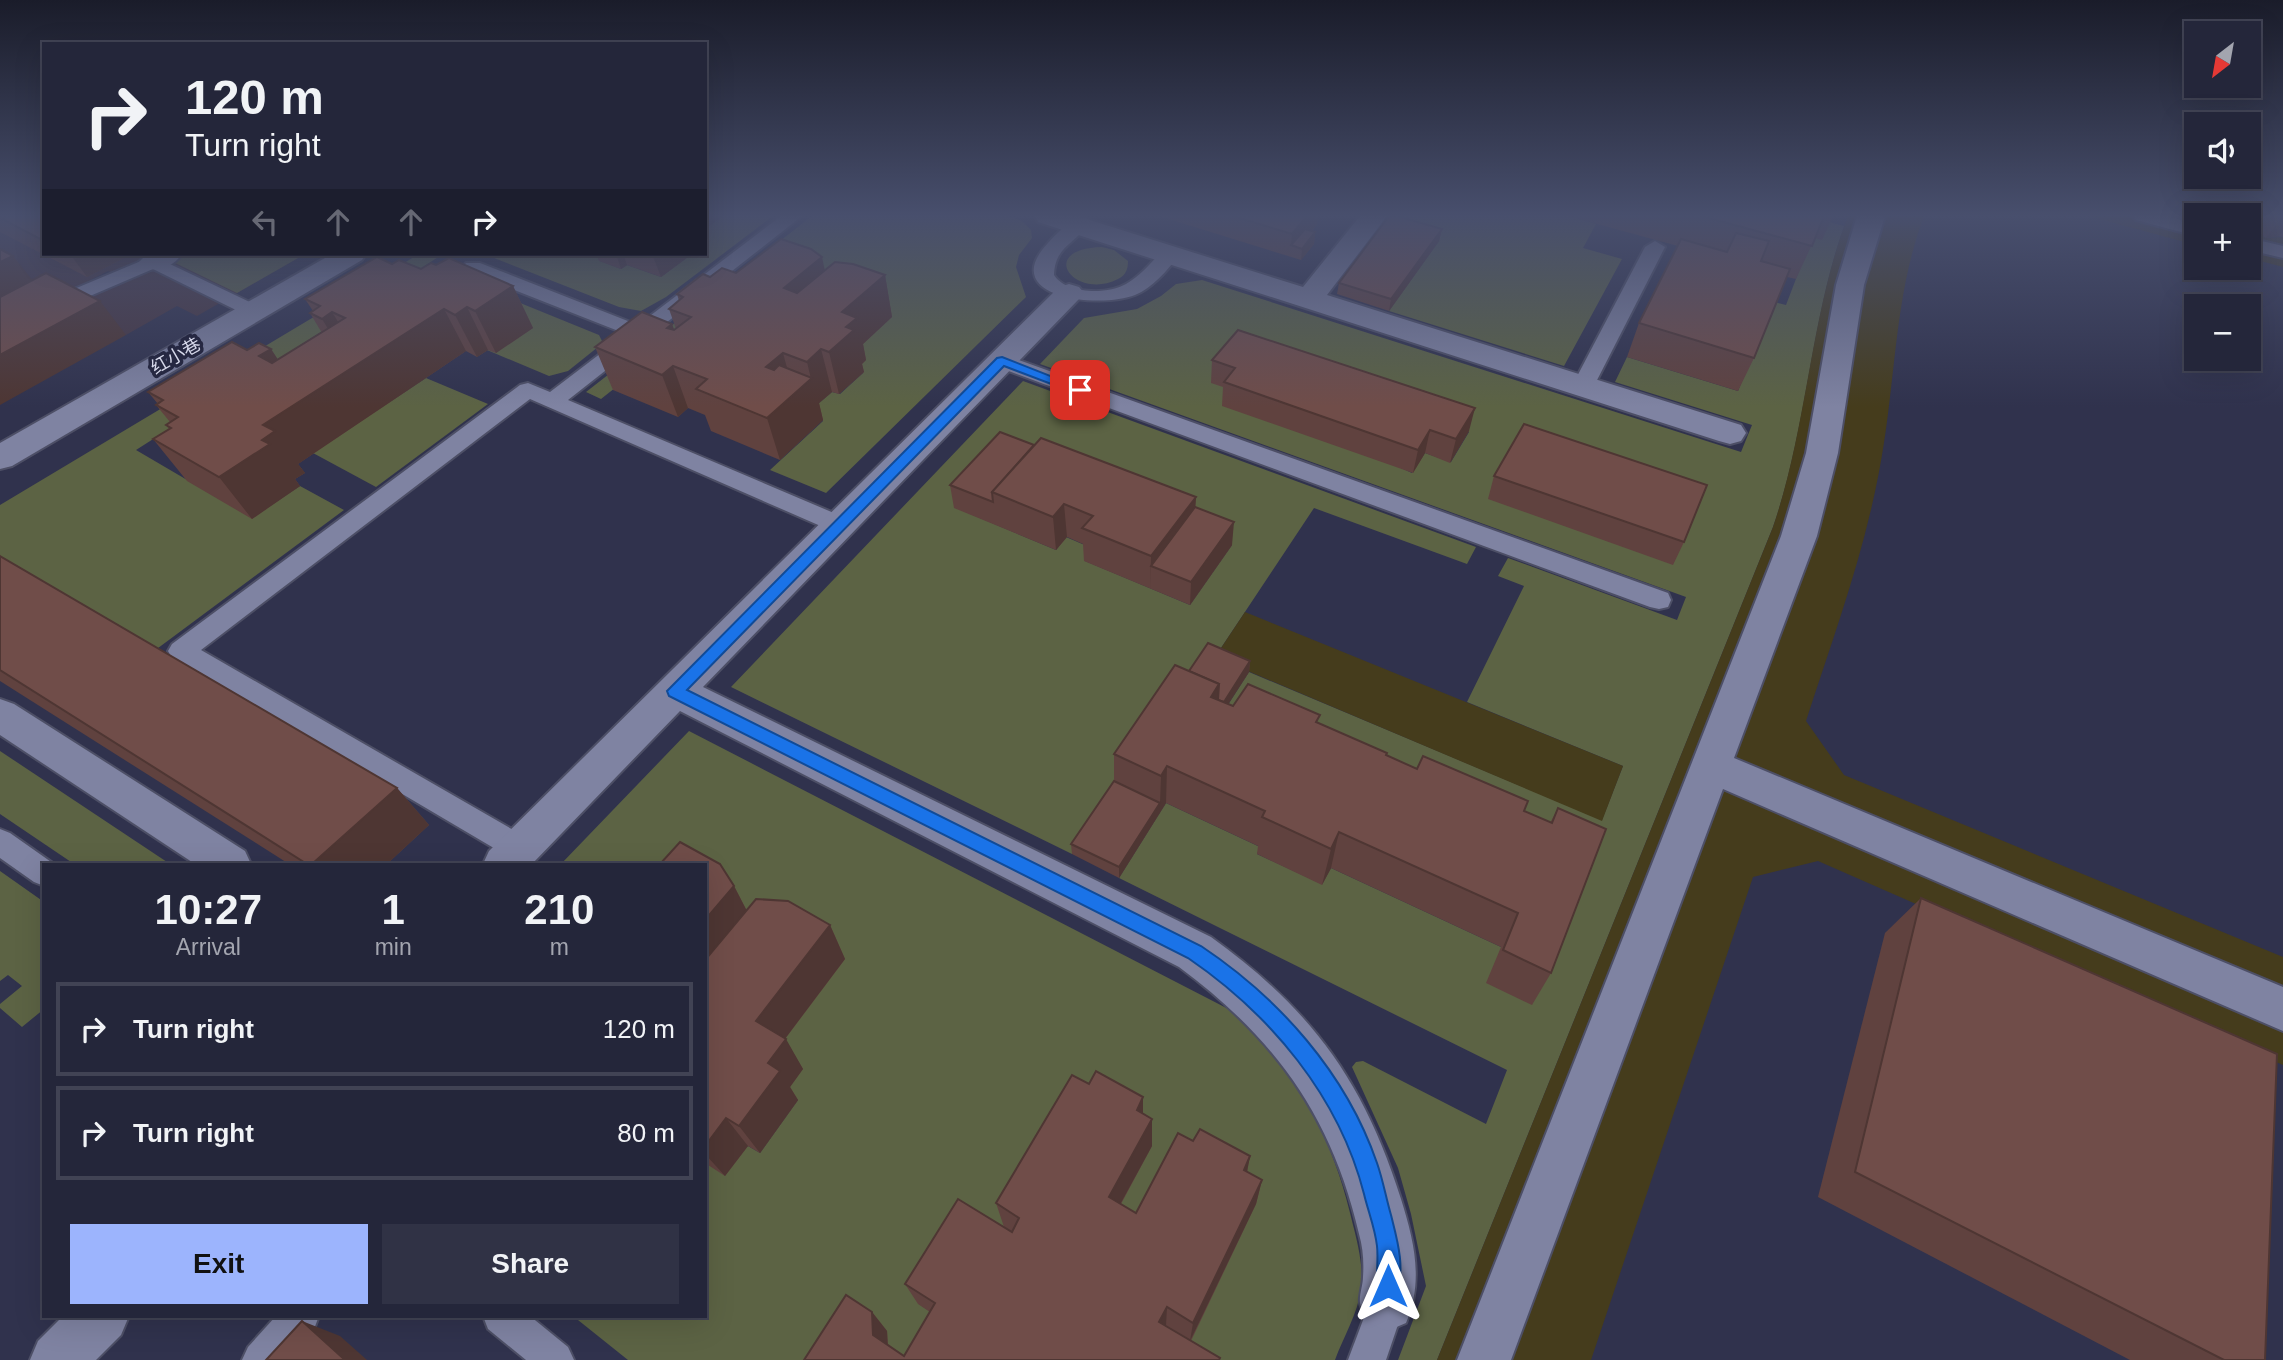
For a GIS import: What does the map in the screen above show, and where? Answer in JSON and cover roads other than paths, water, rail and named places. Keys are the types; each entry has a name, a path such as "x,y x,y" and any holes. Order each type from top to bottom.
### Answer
{"street":[{"name":"红小巷","path":"0,458 308,279"},
{"path":"1247,279 1730,433"},
{"path":"1309,299 1324,279"},
{"path":"1484,1360 1800,536 1822,453 1852,279"},
{"path":"512,856 1069,293"},
{"path":"675,691 1195,952 1229,975 1286,1030 1333,1092 1367,1164 1382,1222 1390,1267 1387,1304"},
{"path":"0,715 228,863"},
{"path":"1712,766 2283,1009"},
{"path":"57,1360 100,1318"}],"lane":[{"path":"0,334 62,301 112,279"},
{"path":"198,279 253,311"},
{"path":"505,279 641,333"},
{"path":"552,401 711,279"},
{"path":"1049,279 1069,293 1090,298 1111,297 1130,291 1145,279"},
{"path":"1583,386 1638,279"},
{"path":"1002,361 1659,600"},
{"path":"512,856 181,651 528,390 840,525"},
{"path":"0,842 42,872"},
{"path":"1367,1360 1387,1304"},
{"path":"261,1360 299,1318"},
{"path":"503,1318 555,1360"}]}
